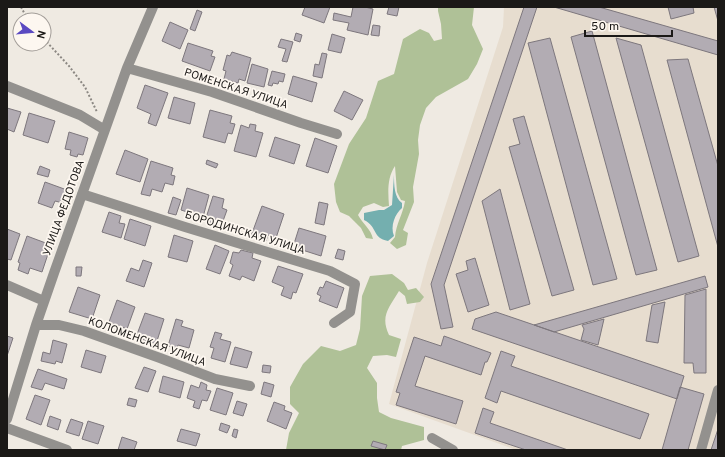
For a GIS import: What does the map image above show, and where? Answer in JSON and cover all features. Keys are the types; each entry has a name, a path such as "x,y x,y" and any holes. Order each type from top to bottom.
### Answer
{"street":[{"name":"УЛИЦА ФЕДОТОВА","path":"7,419 44,301 127,68 153,7"},
{"name":"РОМЕНСКАЯ УЛИЦА","path":"127,68 212,92 301,124 337,134"},
{"path":"7,86 80,115 105,130"},
{"name":"БОРОДИНСКАЯ УЛИЦА","path":"82,194 330,271 355,284 350,312 334,323"},
{"path":"7,285 44,301"},
{"name":"КОЛОМЕНСКАЯ УЛИЦА","path":"36,325 59,325 84,331 215,379 250,386"},
{"path":"700,450 718,390"},
{"path":"7,428 67,450"},
{"path":"432,438 453,450"}],"path":[{"path":"52,48 69,66 85,87 105,130"}],"shaded area":[{"path":"504,7 718,7 718,450 516,450 389,404 427,263 503,27"}],"green space":[{"path":"438,7 474,7 472,25 483,49 477,64 468,79 436,97 426,108 420,125 418,140 419,154 413,187 414,202 403,230 408,233 406,245 397,249 390,243 395,237 405,201 401,200 397,192 395,166 389,180 389,206 383,207 374,203 363,207 358,215 371,232 373,239 366,238 361,228 349,216 340,212 336,202 334,184 349,144 366,118 378,81 394,74 403,39 420,29 429,33 434,41 442,39"},
{"path":"392,274 404,283 408,290 416,288 424,297 420,302 407,304 405,296 399,291 389,307 385,322 389,335 401,339 396,357 387,355 373,356 367,368 377,383 379,412 391,418 424,427 424,440 402,446 401,450 286,450 289,433 299,413 290,404 290,387 303,364 321,346 340,351 356,345 360,329 362,296 370,276"}],"water":[{"path":"394,175 395,190 397,198 402,203 402,208 394,220 394,236 388,241 379,237 371,226 364,220 364,213 384,210 392,205"}],"building":[{"path":"305,7 330,7 324,23 302,15"},
{"path":"353,7 373,9 368,35 347,30 349,23 333,20 334,13 351,17"},
{"path":"389,7 399,7 397,16 387,14"},
{"path":"524,7 537,7 444,285 453,327 441,329 431,284"},
{"path":"554,7 599,7 718,41 718,55"},
{"path":"668,7 693,7 694,13 671,19"},
{"path":"714,7 718,7 718,21"},
{"path":"197,10 202,12 195,31 190,29"},
{"path":"170,22 188,30 180,49 162,41"},
{"path":"373,25 380,26 379,36 371,35"},
{"path":"592,31 657,270 636,275 571,37"},
{"path":"296,33 302,35 300,42 294,40"},
{"path":"332,34 345,38 341,53 328,50"},
{"path":"550,38 617,279 593,285 528,43"},
{"path":"616,38 641,45 699,256 678,262"},
{"path":"281,39 293,42 287,62 282,61 286,49 278,47"},
{"path":"188,43 213,51 211,56 215,57 210,71 182,61"},
{"path":"232,52 251,58 245,81 239,79 238,83 224,79 226,71 223,70 227,55 230,56"},
{"path":"322,53 327,54 322,78 313,76 315,64 319,65"},
{"path":"688,59 718,166 718,247 667,60"},
{"path":"252,64 268,69 264,87 247,83"},
{"path":"272,71 285,74 283,82 279,81 278,84 273,83 272,86 268,85"},
{"path":"293,76 317,83 312,102 288,94"},
{"path":"145,85 168,93 156,126 148,123 151,114 137,108"},
{"path":"344,91 363,100 352,120 334,111"},
{"path":"174,97 195,103 190,124 168,118"},
{"path":"7,108 21,112 14,132 7,129"},
{"path":"210,110 232,116 230,123 235,124 232,134 228,133 225,143 203,137"},
{"path":"29,113 55,121 48,143 23,135"},
{"path":"524,116 574,290 552,296 509,147 520,144 513,119"},
{"path":"250,124 256,125 255,131 263,133 256,157 234,151 241,125 249,128"},
{"path":"69,132 88,138 83,155 78,154 77,157 70,155 71,150 65,149"},
{"path":"275,137 300,145 294,164 269,156"},
{"path":"315,138 337,146 328,173 306,166"},
{"path":"125,150 148,159 140,182 116,174"},
{"path":"207,160 218,164 216,168 206,164"},
{"path":"151,161 173,168 171,175 175,176 173,185 165,183 162,192 152,189 150,196 141,194"},
{"path":"40,166 50,170 48,177 37,174"},
{"path":"45,182 67,190 63,203 55,201 52,208 38,203"},
{"path":"187,188 209,195 203,217 181,210"},
{"path":"500,189 530,304 510,310 482,201"},
{"path":"213,196 224,199 222,208 227,210 223,221 214,219 213,223 205,221"},
{"path":"173,197 181,200 176,215 168,213"},
{"path":"319,202 328,204 324,225 315,223"},
{"path":"262,206 284,214 276,238 268,235 266,241 251,236"},
{"path":"109,212 121,216 119,223 125,224 121,238 102,232"},
{"path":"130,219 151,226 145,246 124,239"},
{"path":"299,228 326,236 321,256 293,247"},
{"path":"7,229 20,234 11,260 7,259"},
{"path":"174,235 193,241 187,262 168,257"},
{"path":"27,236 51,245 42,272 30,268 28,274 18,270 20,263 18,262"},
{"path":"215,245 229,251 220,274 206,269"},
{"path":"338,249 345,251 343,260 335,258"},
{"path":"241,250 253,253 252,258 261,261 254,281 242,276 240,280 229,276 233,265 230,263 233,252 239,253"},
{"path":"475,258 489,305 468,312 456,274 468,270 466,261"},
{"path":"143,260 152,263 144,287 126,281 131,268 139,271"},
{"path":"278,266 303,274 296,293 293,292 291,299 281,295 284,287 272,282"},
{"path":"76,267 82,267 81,276 76,276"},
{"path":"705,276 708,287 554,332 534,325"},
{"path":"326,281 344,288 337,308 319,301 321,296 317,294 320,287 323,288"},
{"path":"78,287 100,295 92,319 69,312"},
{"path":"706,289 706,373 694,373 693,363 684,363 685,295"},
{"path":"117,300 135,307 127,329 109,322"},
{"path":"665,302 658,343 646,341 652,305"},
{"path":"496,312 684,376 677,399 472,329 475,319"},
{"path":"145,313 164,319 156,344 136,337"},
{"path":"176,319 183,321 181,326 194,330 189,348 178,345 177,348 168,346"},
{"path":"604,319 598,345 581,340 584,329 582,325"},
{"path":"215,332 222,334 220,339 231,342 225,362 211,358 214,348 210,347"},
{"path":"7,336 13,338 7,356"},
{"path":"444,336 491,353 487,362 485,362 481,375 425,356 415,386 463,401 456,424 396,405 400,393 396,392 414,337 441,346"},
{"path":"53,340 67,344 62,363 56,361 55,364 41,361 43,352 50,354"},
{"path":"235,347 252,352 247,368 230,364"},
{"path":"86,350 106,356 101,373 81,367"},
{"path":"501,351 515,356 511,366 649,414 640,439 501,391 497,403 485,398"},
{"path":"263,365 271,366 270,373 262,372"},
{"path":"144,367 156,371 148,392 135,388"},
{"path":"38,369 67,379 64,389 45,383 42,390 31,387"},
{"path":"163,376 184,382 180,398 159,392"},
{"path":"201,382 207,385 206,390 211,391 207,401 202,400 199,409 193,407 195,401 187,398 191,385 199,388"},
{"path":"264,382 274,385 271,397 261,394"},
{"path":"680,387 704,394 688,450 662,450"},
{"path":"217,388 233,393 226,415 210,410"},
{"path":"35,395 50,400 41,425 26,419"},
{"path":"129,398 137,400 135,407 127,405"},
{"path":"237,401 247,404 243,416 233,413"},
{"path":"274,402 285,406 284,410 292,413 286,429 267,421"},
{"path":"483,408 494,412 490,423 568,450 526,450 475,433"},
{"path":"50,416 61,420 58,430 47,426"},
{"path":"71,419 83,423 79,436 66,432"},
{"path":"88,421 104,426 98,444 82,439"},
{"path":"221,423 230,426 227,433 219,430"},
{"path":"181,429 200,434 196,446 177,441"},
{"path":"234,429 238,430 236,438 232,436"},
{"path":"718,429 718,450 711,450"},
{"path":"122,437 137,442 134,450 118,450"},
{"path":"373,441 387,445 385,450 371,446"}]}
